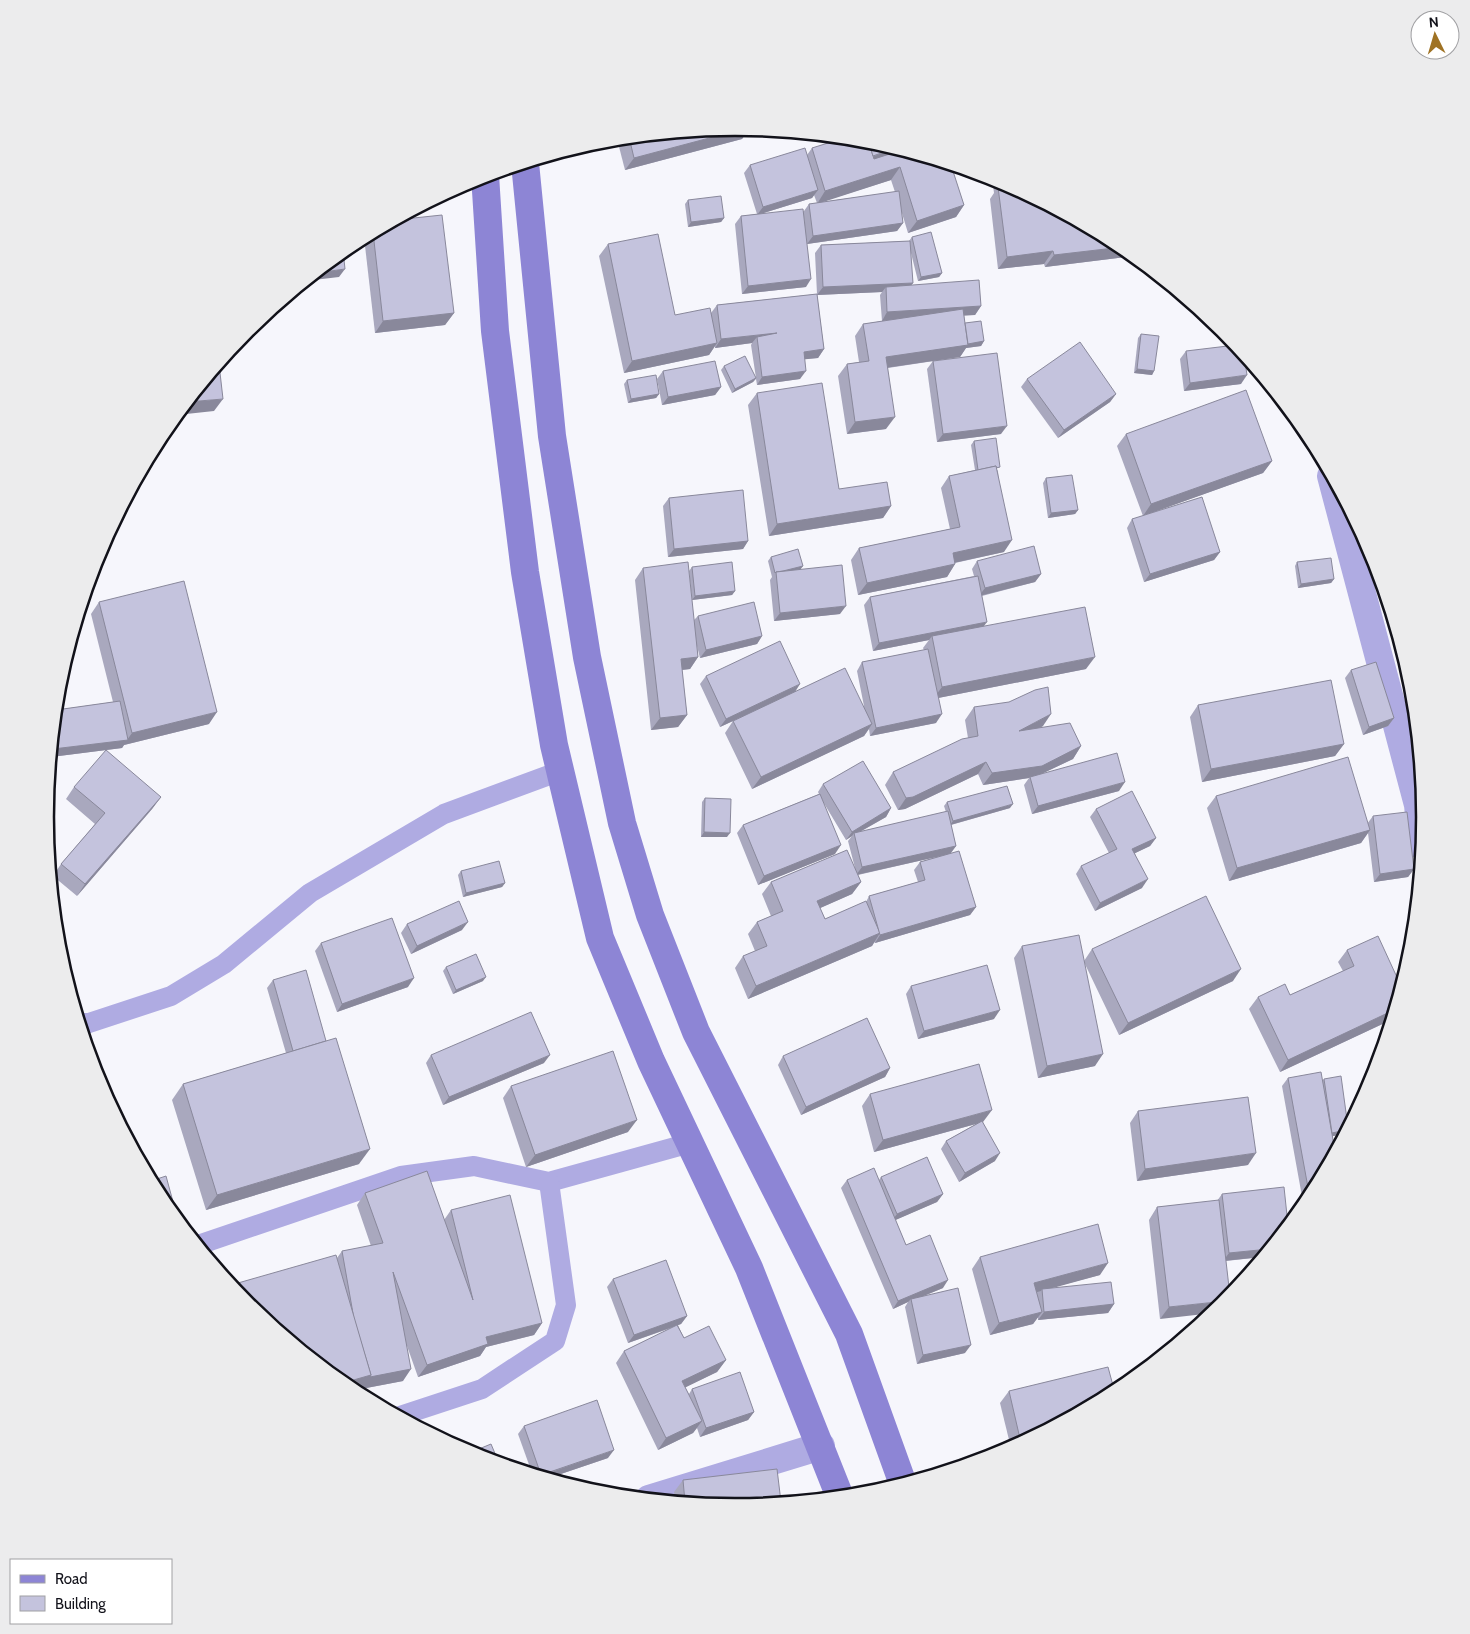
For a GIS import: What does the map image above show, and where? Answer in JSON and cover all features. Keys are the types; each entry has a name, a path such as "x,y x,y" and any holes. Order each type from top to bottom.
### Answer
{"main road":[{"path":"526,169 552,436 588,657 622,823 650,915 696,1032 848,1334 901,1477"},
{"path":"486,184 495,331 525,572 560,771 600,938 651,1061 749,1268 837,1490"}],"street":[{"path":"1338,500 1415,784"},
{"path":"663,1494 821,1446"}],"lane":[{"path":"86,1023 170,996 224,964 310,893 444,814 560,771"},
{"path":"204,1243 401,1176 474,1166 549,1182 690,1143"},
{"path":"407,1414 482,1389 555,1341 566,1305 549,1182"}],"building":[{"path":"715,136 634,158 631,144 690,137"},
{"path":"829,143 868,149 871,150 874,159 890,154 953,172 964,205 917,221 900,167 825,191 812,148"},
{"path":"805,148 818,190 763,207 750,165"},
{"path":"871,150 883,152 873,156"},
{"path":"998,189 1076,227 1109,249 1054,255 1053,251 1007,257"},
{"path":"899,191 903,223 813,236 809,204"},
{"path":"721,196 724,218 691,222 688,200"},
{"path":"803,209 811,279 748,286 741,216"},
{"path":"442,215 454,313 383,321 374,240 410,218"},
{"path":"931,232 942,273 921,277 912,237"},
{"path":"658,234 675,315 710,308 717,343 632,361 608,244"},
{"path":"910,241 913,283 823,287 821,245"},
{"path":"344,260 345,269 328,271"},
{"path":"979,280 981,306 887,312 886,287"},
{"path":"817,294 824,349 804,352 806,371 762,377 757,337 777,333 721,339 717,305"},
{"path":"963,309 968,345 886,357 895,417 855,422 847,364 869,361 863,324"},
{"path":"981,321 984,341 968,344 965,323"},
{"path":"1141,334 1159,336 1154,371 1137,369"},
{"path":"1080,342 1116,394 1064,430 1027,379"},
{"path":"1227,346 1246,367 1247,375 1190,383 1186,351"},
{"path":"997,353 1007,426 943,434 933,361"},
{"path":"745,356 756,378 735,389 724,366"},
{"path":"715,361 721,387 668,397 663,371"},
{"path":"220,372 223,399 196,401"},
{"path":"656,375 659,394 631,399 627,380"},
{"path":"822,383 839,489 887,482 891,506 777,524 757,393"},
{"path":"1246,390 1272,461 1151,504 1126,434"},
{"path":"996,438 1000,467 996,468 996,466 978,470 974,441"},
{"path":"996,466 1012,540 953,553 955,564 867,583 859,548 960,527 949,476"},
{"path":"1072,475 1078,510 1051,513 1046,478"},
{"path":"743,490 748,541 674,549 669,498"},
{"path":"1202,497 1220,552 1150,574 1132,519"},
{"path":"1034,546 1041,574 985,588 977,561"},
{"path":"798,549 803,566 775,573 771,557"},
{"path":"1331,558 1334,579 1301,584 1297,562"},
{"path":"688,562 698,657 681,659 687,715 660,718 643,568"},
{"path":"732,562 735,591 695,596 692,567"},
{"path":"842,565 846,606 780,613 776,572"},
{"path":"978,576 987,622 879,643 870,597"},
{"path":"184,581 217,712 132,733 99,602"},
{"path":"754,602 762,636 706,650 698,616"},
{"path":"1085,607 1095,657 942,687 932,636"},
{"path":"780,641 800,684 726,719 706,676"},
{"path":"928,649 942,714 876,728 862,662"},
{"path":"1376,662 1394,718 1369,727 1351,670"},
{"path":"845,668 872,724 761,777 733,721"},
{"path":"1331,680 1344,744 1211,769 1198,705"},
{"path":"1048,687 1051,714 1019,731 1070,723 1081,746 1042,766 992,773 986,762 913,797 906,798 893,772 962,739 978,736 974,707 1009,702 1035,690"},
{"path":"120,701 128,740 58,748 63,709"},
{"path":"106,750 161,797 85,884 61,864 105,813 74,787"},
{"path":"1117,753 1125,782 1038,806 1030,777"},
{"path":"1348,757 1370,830 1237,868 1216,796"},
{"path":"863,761 891,808 852,832 823,784"},
{"path":"1007,786 1013,804 953,821 947,802"},
{"path":"1132,791 1156,838 1132,849 1148,879 1100,903 1081,866 1117,849 1096,809"},
{"path":"820,794 841,845 764,876 743,825"},
{"path":"705,798 731,799 730,833 704,832"},
{"path":"948,811 956,846 862,867 854,833"},
{"path":"1407,812 1414,869 1380,874 1373,816"},
{"path":"847,850 861,882 817,901 825,919 866,901 880,933 756,986 743,956 767,946 757,922 783,911 771,882"},
{"path":"959,851 976,907 880,935 869,896 925,880 920,862"},
{"path":"499,861 505,883 466,893 461,871"},
{"path":"1206,896 1241,969 1128,1023 1092,949"},
{"path":"459,901 468,922 417,946 407,924"},
{"path":"392,918 414,978 342,1004 321,943"},
{"path":"1079,935 1103,1054 1047,1066 1022,946"},
{"path":"1378,936 1397,977 1387,1013 1288,1060 1258,997 1285,984 1290,995 1354,966 1347,950"},
{"path":"476,954 486,977 456,990 446,967"},
{"path":"987,965 1000,1010 924,1031 911,986"},
{"path":"306,970 326,1041 293,1051 273,980"},
{"path":"531,1012 550,1055 449,1097 431,1055"},
{"path":"867,1018 890,1068 806,1107 783,1056"},
{"path":"336,1038 370,1149 217,1195 183,1084"},
{"path":"613,1051 637,1120 535,1155 511,1086"},
{"path":"979,1064 992,1110 883,1140 870,1094"},
{"path":"1321,1072 1333,1142 1308,1185 1288,1078"},
{"path":"1341,1076 1347,1117 1339,1132 1332,1133 1324,1079"},
{"path":"1248,1097 1256,1153 1145,1169 1138,1111"},
{"path":"982,1121 1000,1153 965,1173 946,1141"},
{"path":"927,1157 943,1194 897,1214 881,1177"},
{"path":"874,1168 906,1245 930,1235 948,1280 898,1301 847,1180"},
{"path":"427,1171 473,1300 451,1210 510,1195 542,1323 486,1337 488,1344 427,1365 393,1272 411,1369 370,1377 354,1319 342,1251 383,1243 365,1193"},
{"path":"166,1176 173,1200 169,1195 158,1179"},
{"path":"1284,1187 1287,1215 1260,1250 1229,1253 1222,1194"},
{"path":"1219,1200 1229,1286 1213,1302 1169,1307 1157,1207"},
{"path":"1098,1224 1108,1263 1034,1283 1042,1312 999,1323 980,1257"},
{"path":"336,1255 371,1375 353,1380 320,1357 286,1329 238,1283"},
{"path":"666,1260 687,1316 634,1335 613,1279"},
{"path":"1111,1282 1114,1304 1044,1312 1042,1289"},
{"path":"958,1288 971,1345 923,1355 911,1299"},
{"path":"677,1325 684,1338 709,1326 726,1360 682,1381 702,1421 666,1438 624,1351"},
{"path":"1108,1367 1112,1383 1076,1407 1019,1436 1009,1391"},
{"path":"740,1372 754,1412 706,1428 692,1389"},
{"path":"597,1400 614,1450 549,1472 539,1469 524,1426"},
{"path":"491,1444 495,1454 480,1448"},
{"path":"777,1469 780,1497 684,1496 683,1480"}]}
